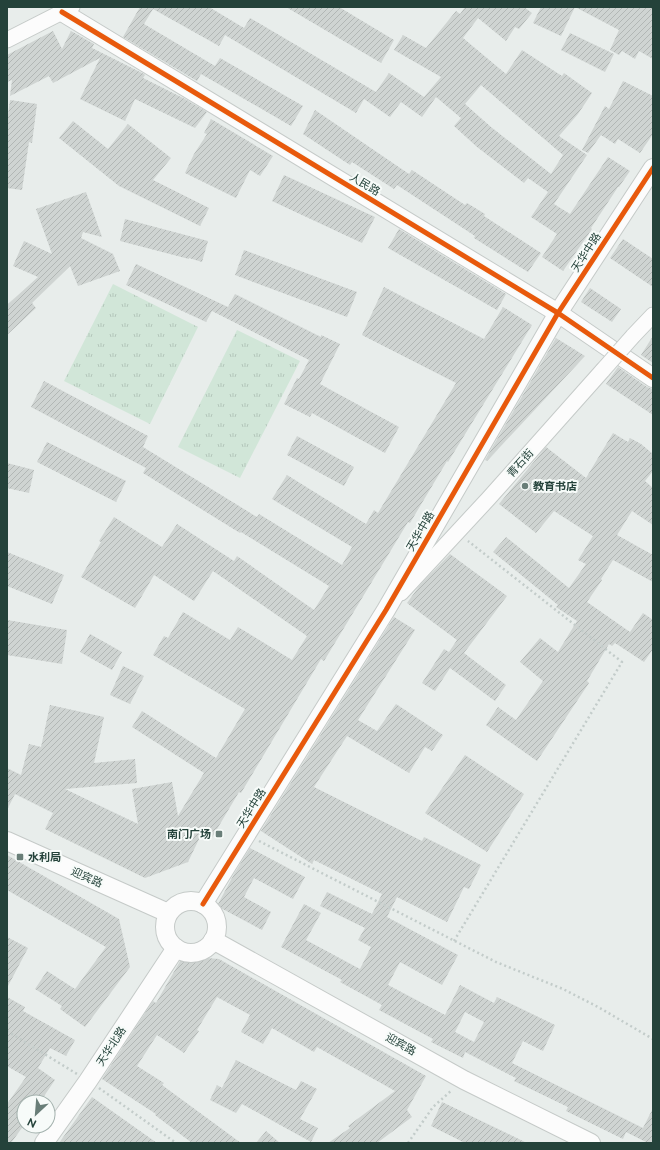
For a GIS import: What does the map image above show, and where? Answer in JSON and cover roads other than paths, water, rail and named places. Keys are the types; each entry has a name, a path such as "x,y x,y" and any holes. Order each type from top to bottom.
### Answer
{"street":[{"path":"7,40 67,10"},
{"name":"人民路","path":"67,10 558,313 653,378"},
{"name":"天华中路","path":"204,904 386,610 558,313 653,168"},
{"name":"青石街","path":"386,610 653,315"},
{"name":"迎宾路","path":"7,841 168,914"},
{"path":"189,900 204,904 212,911 216,919 217,928 213,940 205,949 197,952 188,953 176,948 167,939 165,922 168,914 173,907 181,902 189,900"},
{"name":"迎宾路","path":"213,940 464,1080 591,1143"},
{"name":"天华北路","path":"44,1143 176,948"}],"place":[{"name":"教育书店","path":"525,486"},
{"name":"南门广场","path":"219,834"},
{"name":"水利局","path":"20,857"}]}
